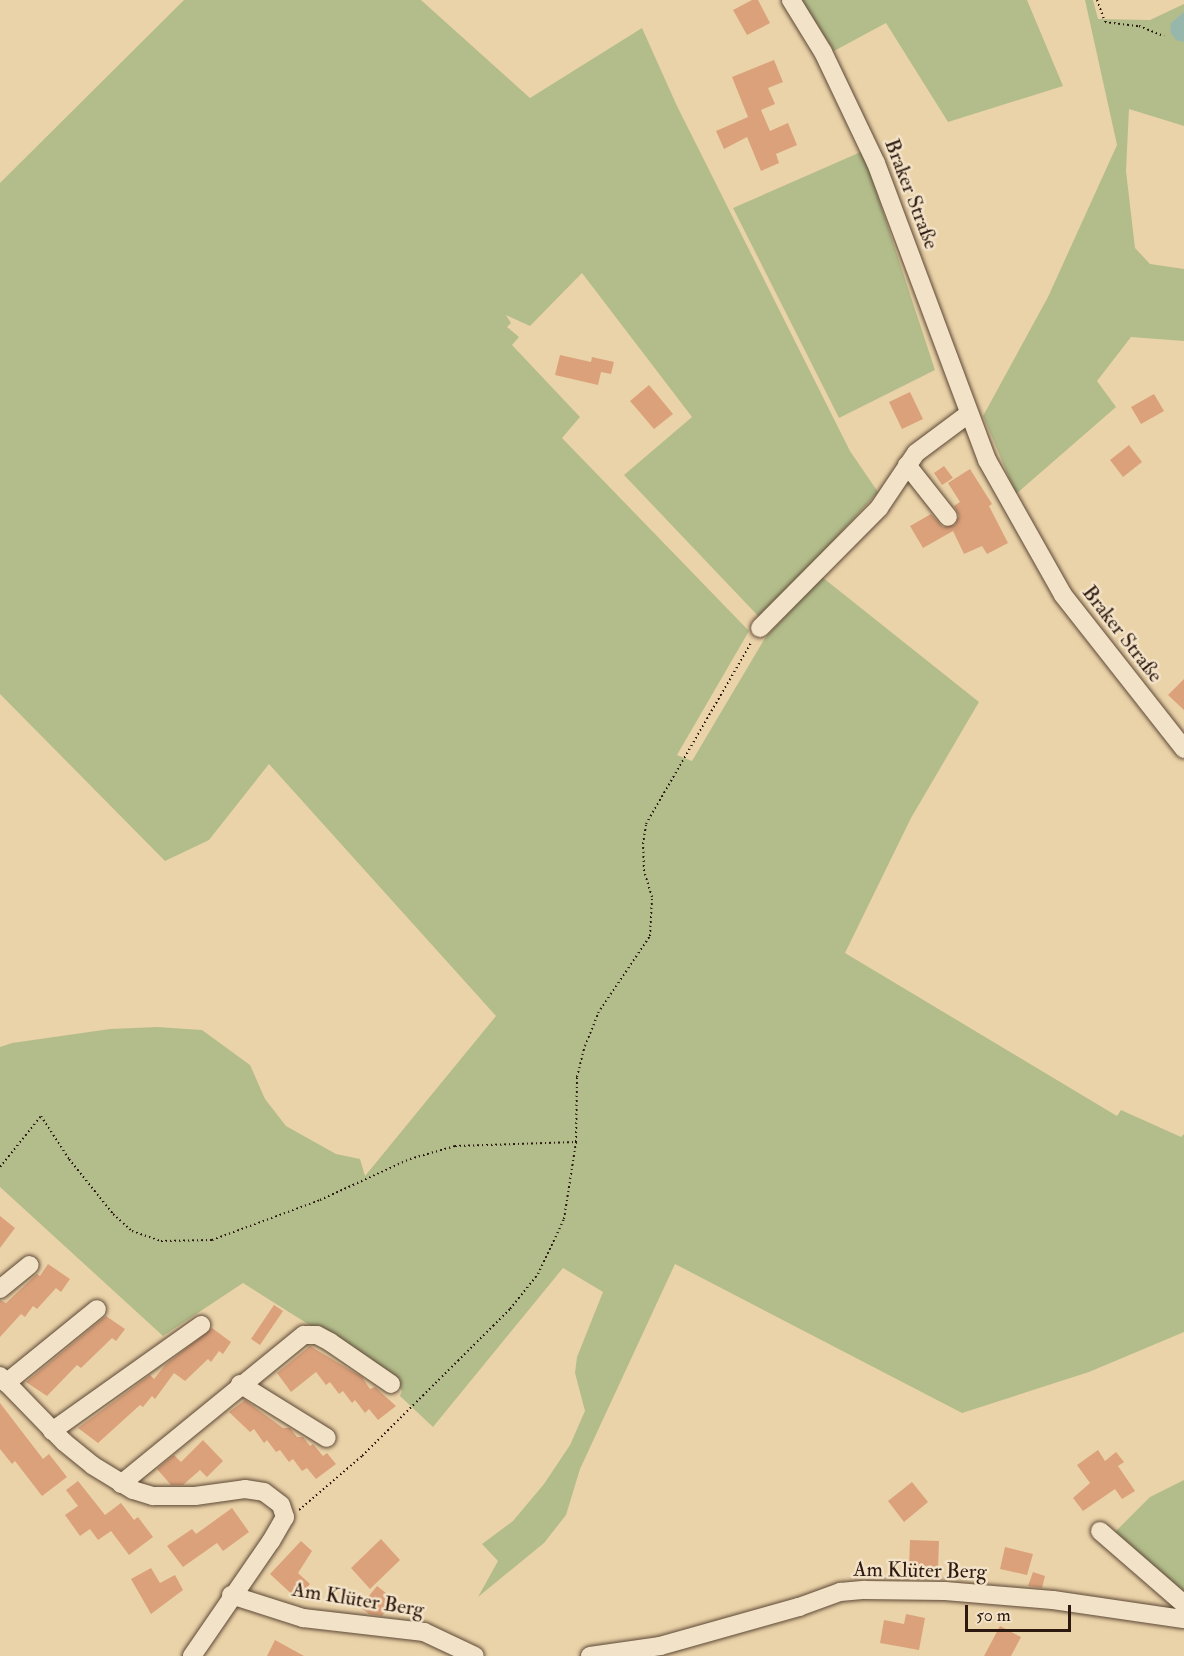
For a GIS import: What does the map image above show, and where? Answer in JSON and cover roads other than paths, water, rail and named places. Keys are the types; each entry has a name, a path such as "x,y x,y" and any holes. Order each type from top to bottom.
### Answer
{"street":[{"name":"Braker Straße","path":"792,0 823,51 873,155 967,415 1001,488 1063,595 1184,749"},
{"path":"760,628 879,508 916,453 967,415"},
{"path":"907,465 948,517"},
{"path":"0,1289 30,1265"},
{"path":"97,1309 3,1379 52,1431 121,1484 153,1496 195,1497 246,1489 264,1492 281,1504 285,1517 192,1656"},
{"path":"52,1431 201,1325"},
{"path":"121,1484 240,1384 304,1335 317,1335 391,1384"},
{"path":"240,1384 327,1438"},
{"path":"1100,1531 1184,1604"},
{"name":"Am Klüter Berg","path":"590,1656 660,1646 799,1607 840,1592 865,1590 945,1591 1053,1600 1184,1619"},
{"name":"Am Klüter Berg","path":"231,1595 303,1618 415,1630 475,1656"}],"water":[{"path":"1184,12 1184,42 1176,40 1170,32 1171,23"}]}
